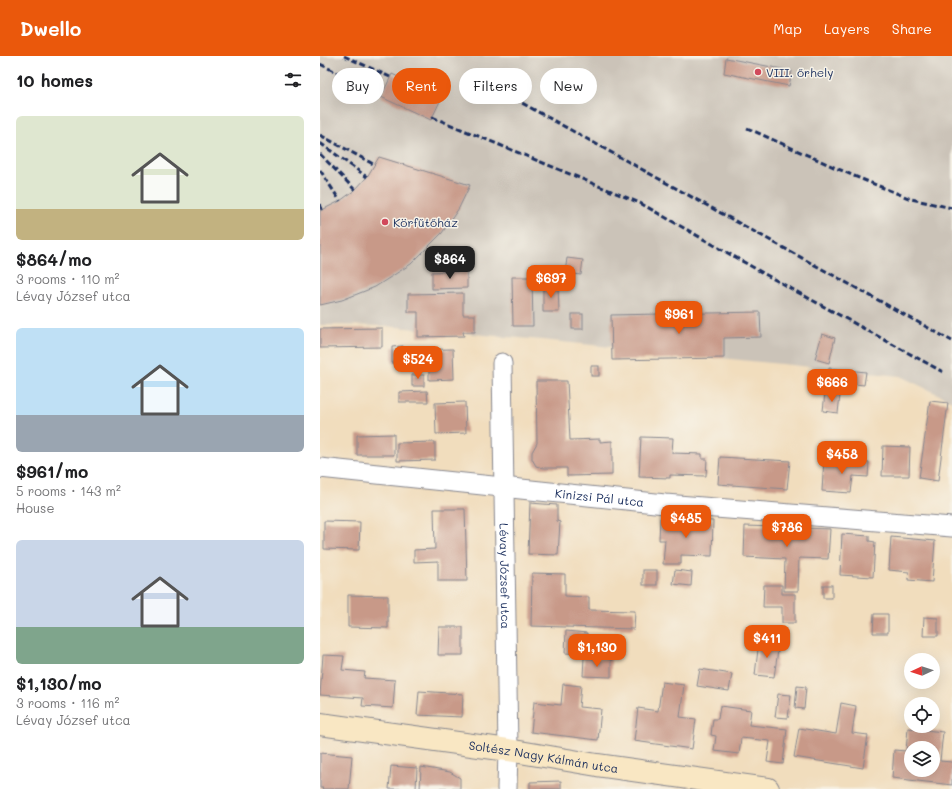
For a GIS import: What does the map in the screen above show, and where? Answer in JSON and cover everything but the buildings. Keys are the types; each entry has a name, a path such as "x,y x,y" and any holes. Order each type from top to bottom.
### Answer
{"street":[{"name":"Lévay József utca","path":"502,363 508,750 507,789"},
{"name":"Kinizsi Pál utca","path":"320,468 665,504 952,527"},
{"name":"Soltész Nagy Kálmán utca","path":"320,724 508,750 597,765 768,789"}],"shaded area":[{"path":"320,56 952,56 952,401 900,376 542,340 385,326 320,325"}],"railway":[{"path":"344,56 390,77"},
{"path":"320,64 332,70"},
{"path":"524,104 952,341"},
{"path":"432,117 640,203 770,277 943,372"},
{"path":"747,128 854,176 911,199 952,208"},
{"path":"320,135 375,165"},
{"path":"320,143 367,177"},
{"path":"320,154 355,190"},
{"path":"320,170 340,201"},
{"path":"320,204 322,210"}],"place":[{"name":"VIII. őrhely","path":"758,72"},
{"name":"Körfűtőház","path":"385,222"}]}
